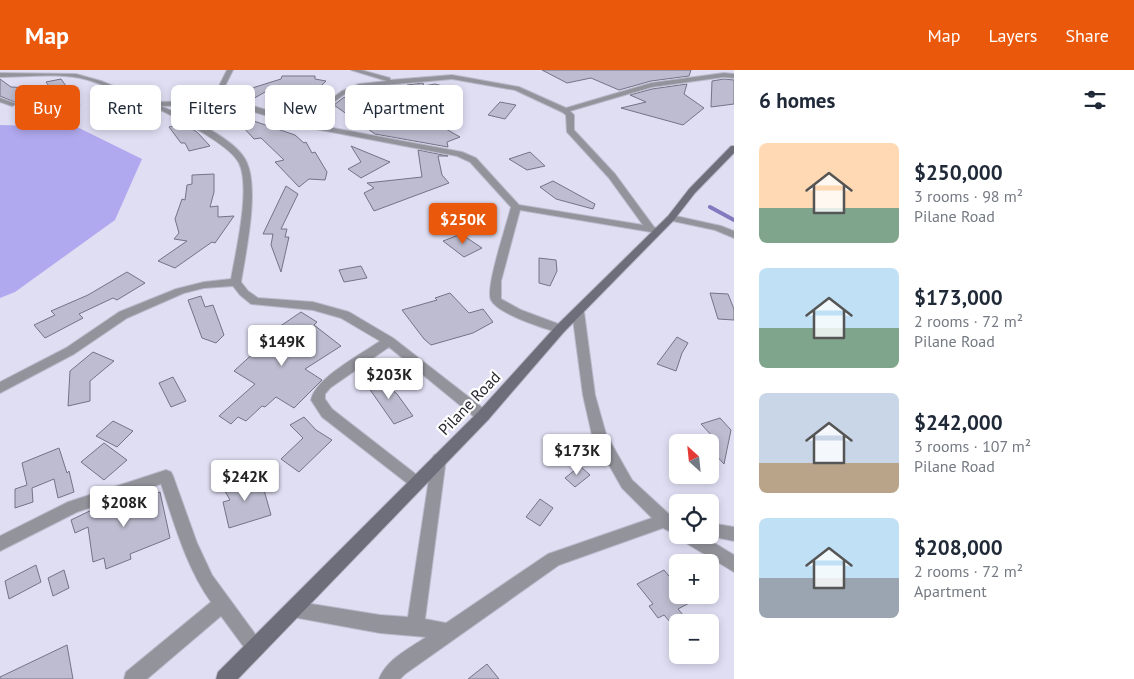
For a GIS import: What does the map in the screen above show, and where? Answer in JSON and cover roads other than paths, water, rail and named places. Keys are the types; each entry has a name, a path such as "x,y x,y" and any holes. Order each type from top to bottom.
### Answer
{"main road":[{"name":"Pilane Road","path":"225,679 483,416 560,329 654,229 671,218 692,191 734,148"}],"street":[{"path":"222,85 230,70"},
{"path":"354,70 396,81"},
{"path":"698,70 734,76"},
{"path":"0,75 80,73 108,85"},
{"path":"565,110 652,85 724,75"},
{"path":"335,100 356,87 396,81 452,77 529,92 565,110 570,115 570,130 612,176 654,229"},
{"path":"0,100 12,104"},
{"path":"161,108 213,135 235,150 243,163 247,182 236,282 244,293 254,300 313,306 345,315 389,341 483,416"},
{"path":"330,130 468,157 516,207 654,229"},
{"path":"516,207 496,281 494,291 496,300 504,307 560,329"},
{"path":"671,218 718,228 734,235"},
{"path":"0,388 70,351 123,315 180,291 204,285 236,282"},
{"path":"578,312 589,395 599,436 627,484 669,521"},
{"path":"389,341 326,385 319,393 318,400 327,413 416,483"},
{"path":"415,626 440,459"},
{"path":"0,544 73,507 166,476 189,544 206,581 255,648"},
{"path":"388,679 398,667 446,632 554,559 669,525"},
{"path":"719,532 734,534"},
{"path":"702,544 734,564"},
{"path":"133,679 222,605"},
{"path":"293,610 380,624 415,626 446,632"}],"waterway":[{"path":"710,207 734,220"}]}
